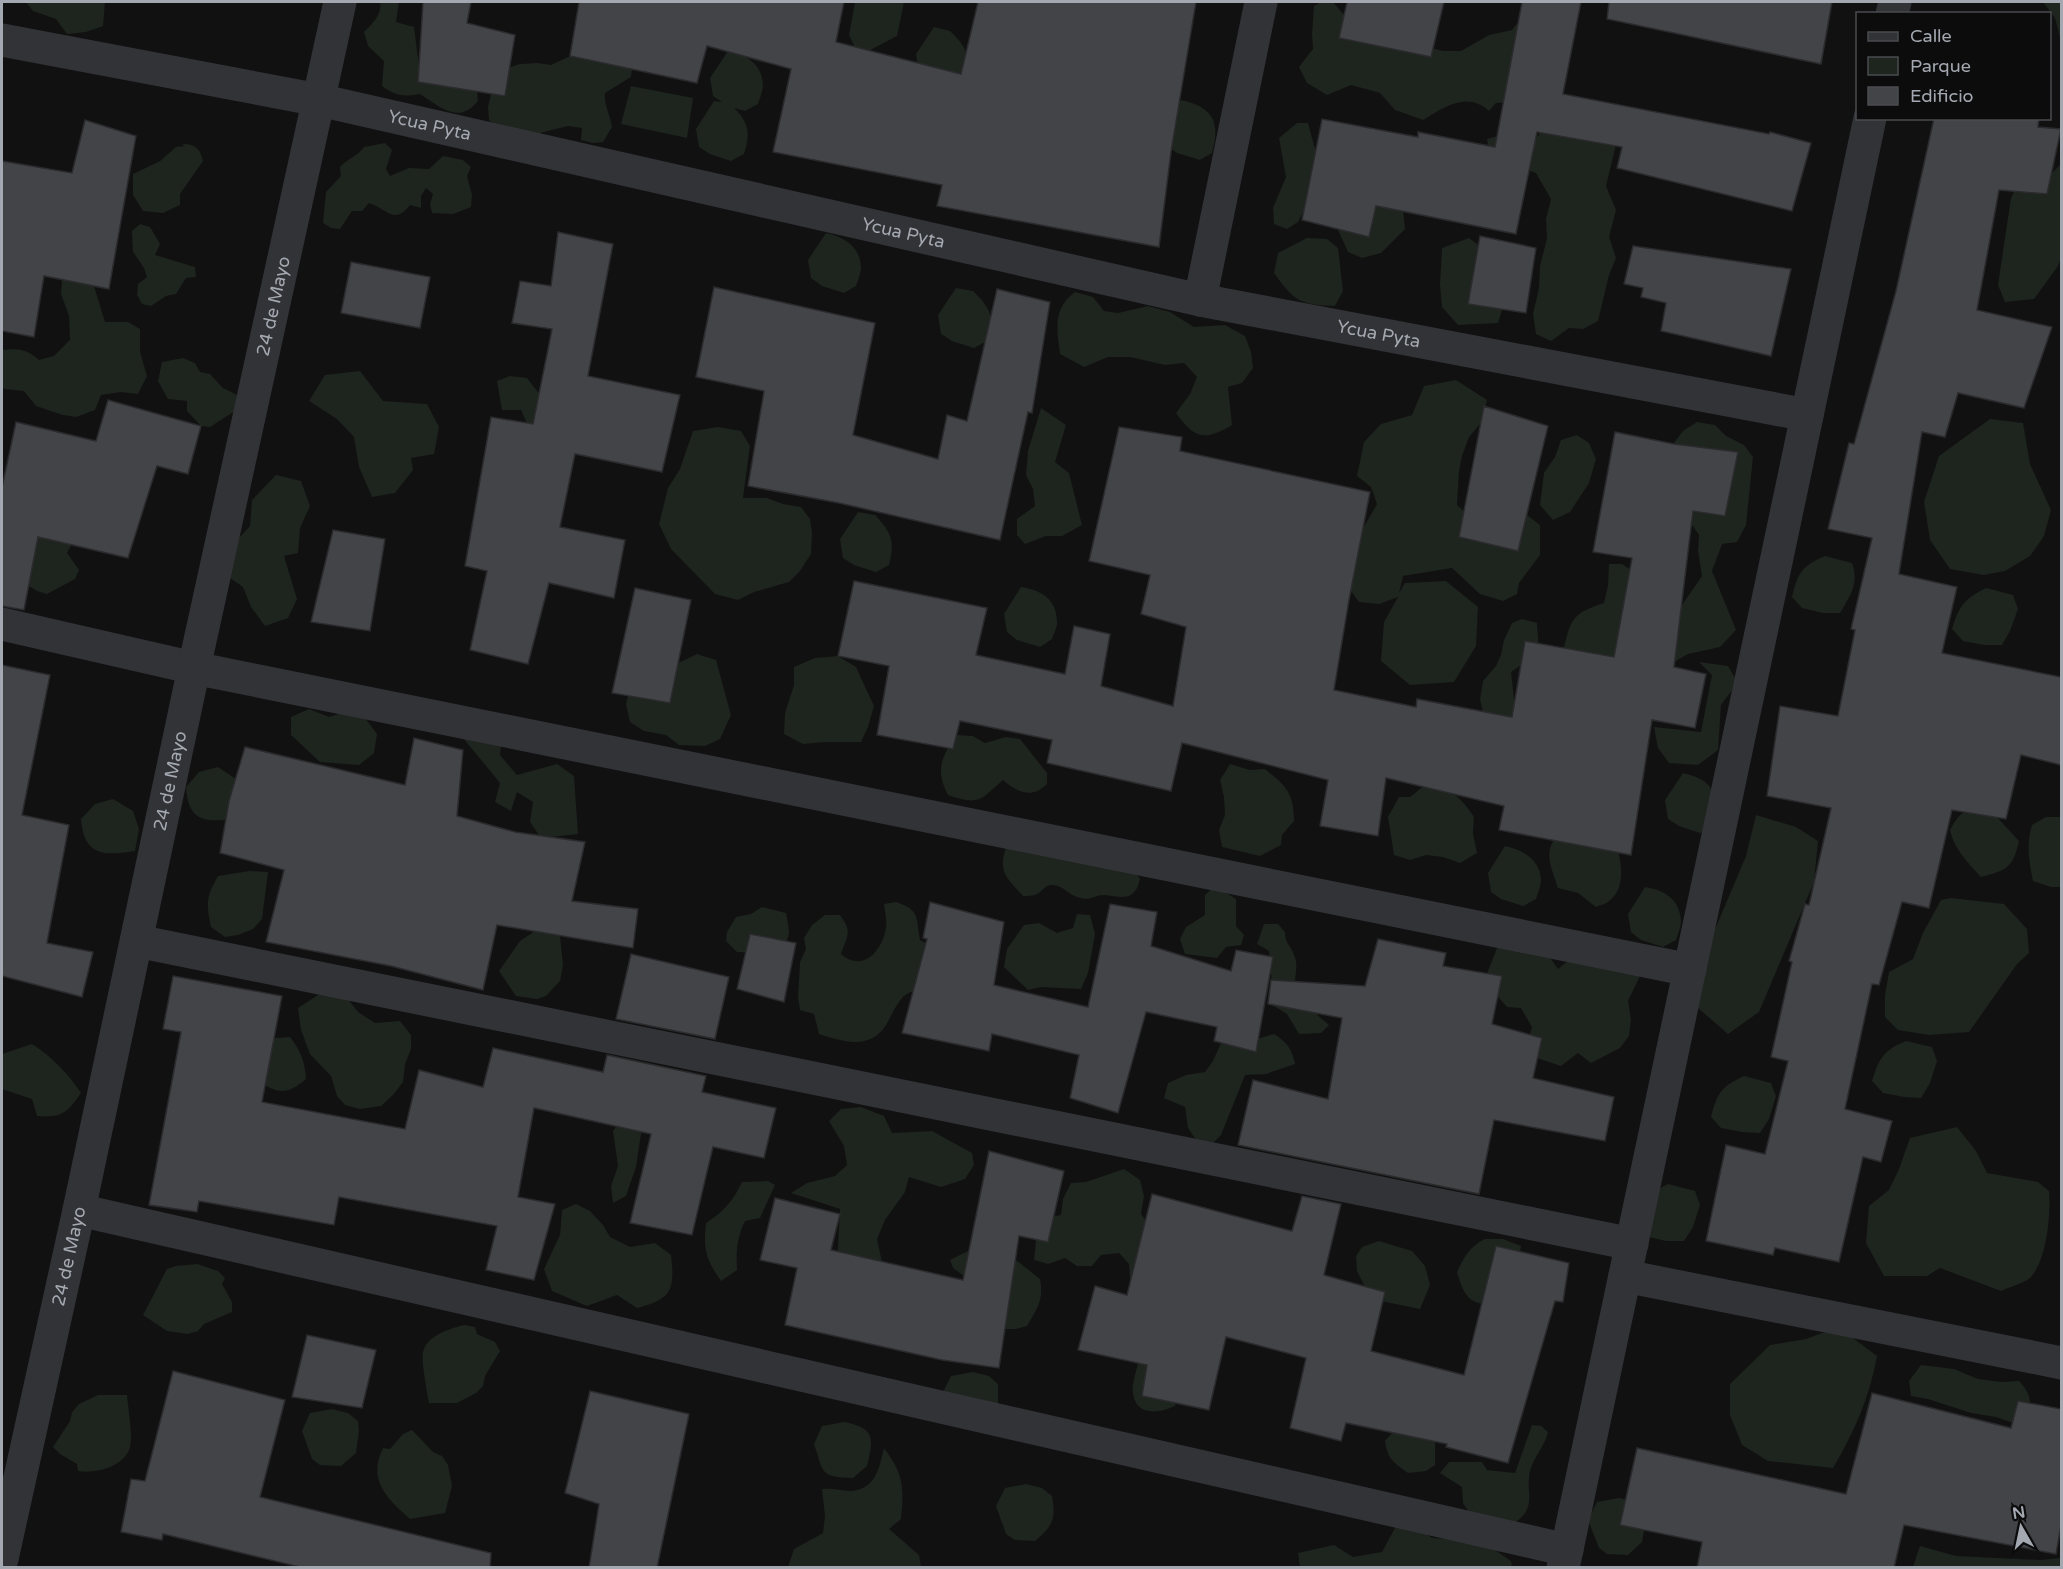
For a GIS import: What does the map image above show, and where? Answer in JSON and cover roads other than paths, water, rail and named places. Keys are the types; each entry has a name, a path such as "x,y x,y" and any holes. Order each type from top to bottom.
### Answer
{"street":[{"name":"24 de Mayo","path":"2,1559 340,2"},
{"path":"1200,300 1261,2"},
{"name":"Ycua Pyta","path":"2,40 319,100 1200,300 1808,415"},
{"path":"79,1210 1565,1559 1870,120"},
{"path":"2,624 194,668 1690,970"},
{"path":"137,941 1632,1244"},
{"path":"1625,1276 2061,1363"}]}
